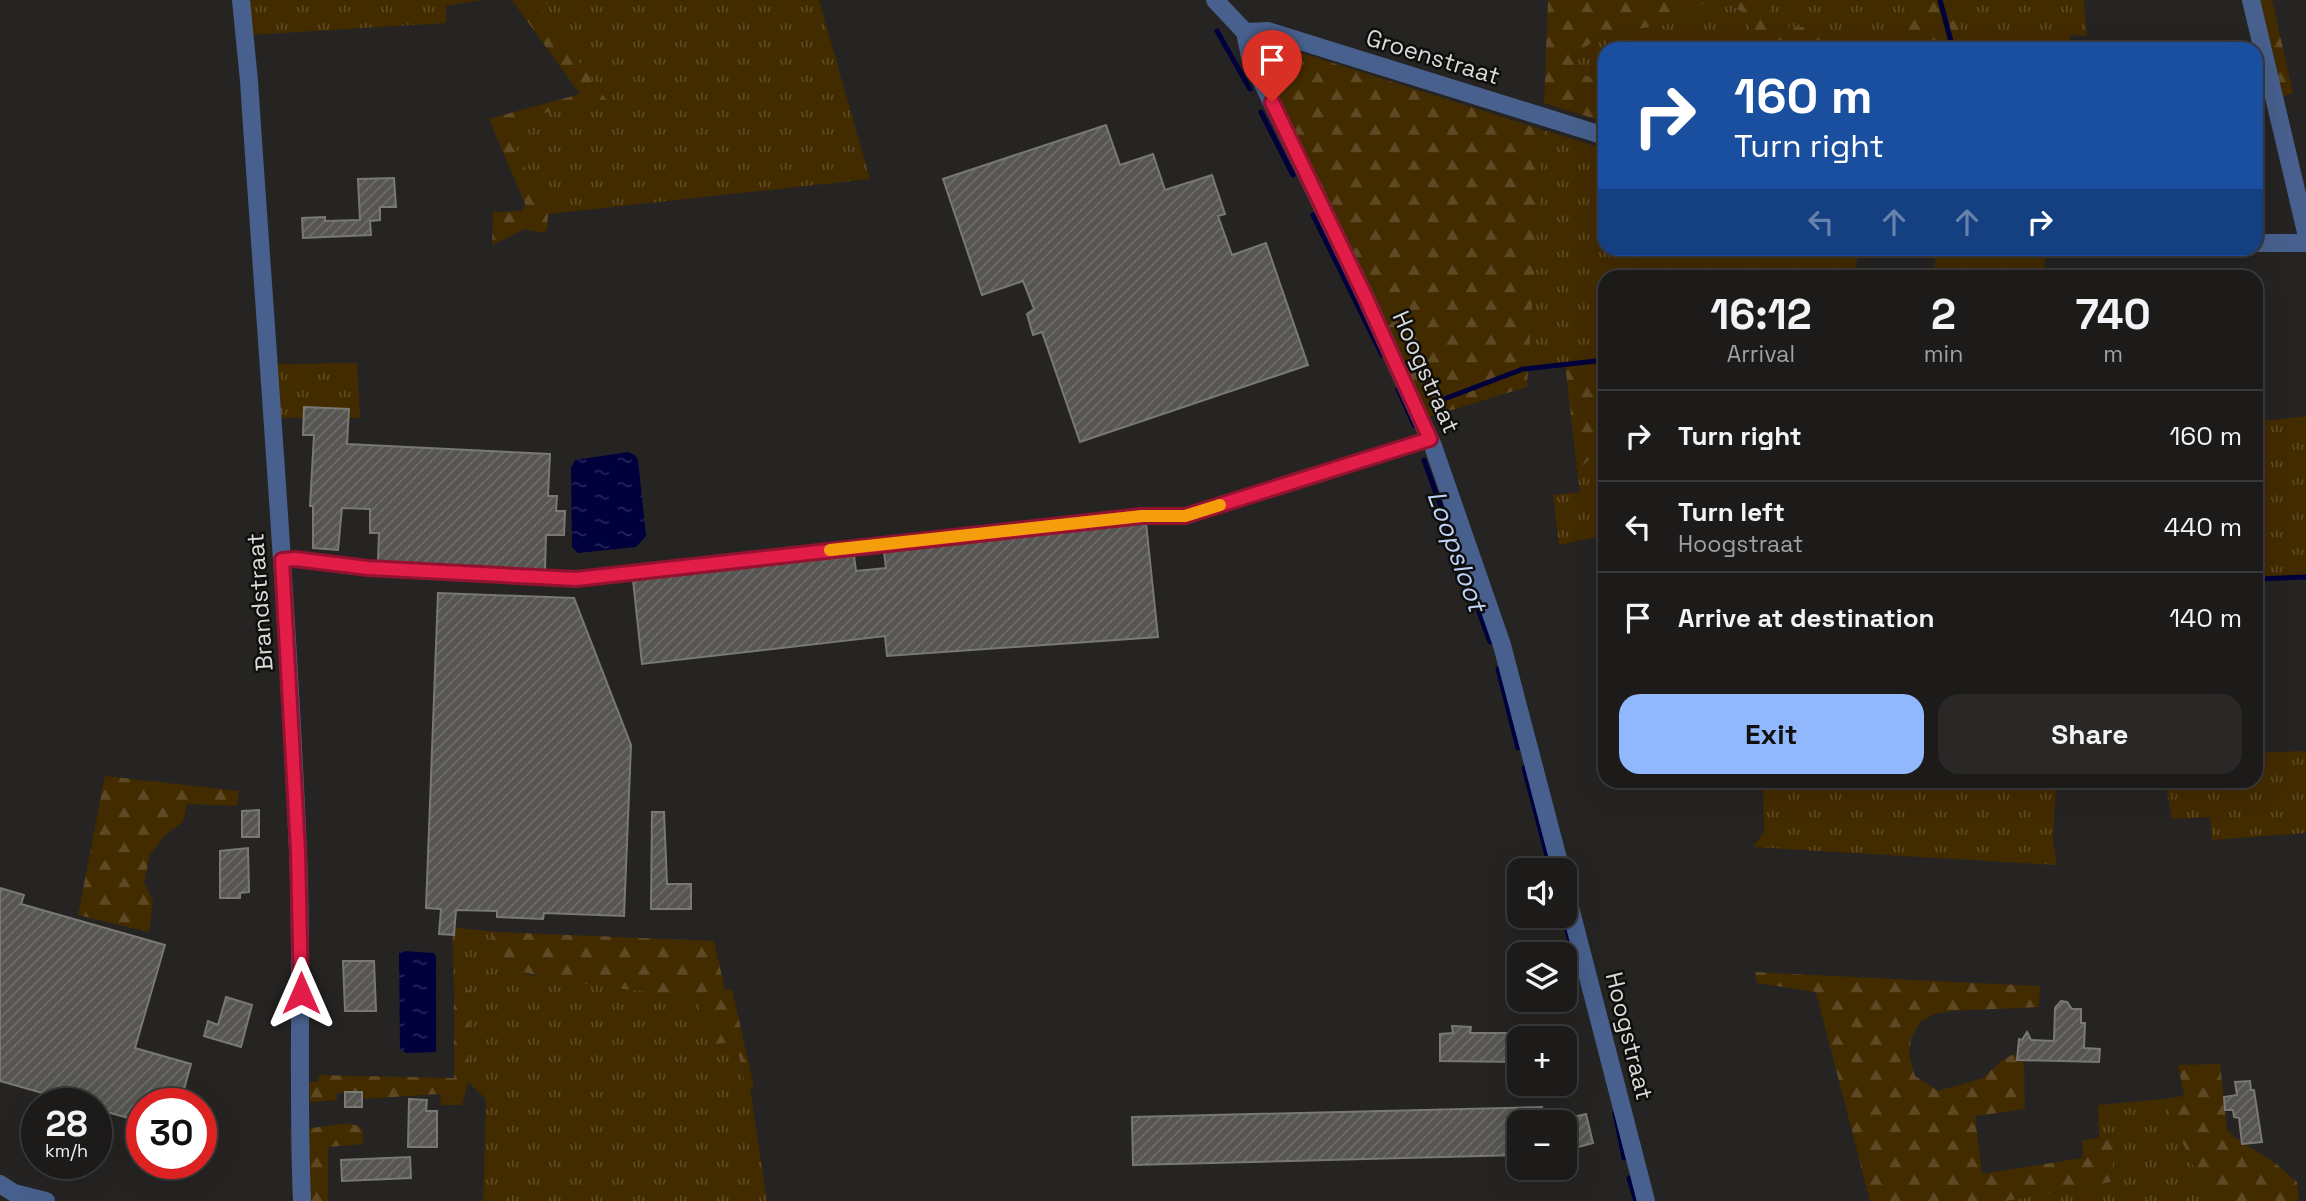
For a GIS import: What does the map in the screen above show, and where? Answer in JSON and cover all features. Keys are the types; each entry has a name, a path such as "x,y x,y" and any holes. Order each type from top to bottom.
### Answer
{"street":[{"name":"Brandstraat","path":"241,0 282,560 300,919 302,1201"},
{"name":"Hoogstraat","path":"1215,0 1245,32 1250,57 1336,233 1430,439 1502,645 1558,858"},
{"path":"2251,0 2261,42"},
{"name":"Groenstraat","path":"1245,32 1268,31 1598,134"},
{"path":"2263,51 2306,232"},
{"path":"2263,243 2306,243"},
{"name":"Hoogstraat","path":"1575,928 1646,1201"},
{"path":"0,1184 14,1193 46,1201"}],"lane":[{"path":"282,560 295,559 368,568 576,579 1128,517 1171,518 1185,516 1430,439"}],"green space":[{"path":"247,0 481,0 446,6 446,23 251,35"},
{"path":"512,0 551,0 541,9 610,105 533,114 517,129 515,147 548,214 547,230 541,233 525,229 492,245 493,212 522,211 525,204 489,119 580,94"},
{"path":"551,0 819,0 870,179 548,214 515,147 517,129 533,114 609,105 540,9"},
{"path":"1548,0 1708,0 1679,22 1631,30 1597,40 1578,51 1575,72 1598,80 1598,120 1544,103"},
{"path":"1708,0 1722,0 1749,16 1751,42 1598,42 1598,80 1575,72 1578,51 1597,40 1631,30 1679,22"},
{"path":"1722,0 1772,0 1766,26 1804,27 1819,31 1826,42 1751,42 1749,16"},
{"path":"1772,0 1908,0 1906,42 1827,42 1826,39 1766,26"},
{"path":"1908,0 1949,0 1964,42 1906,42"},
{"path":"1949,0 2084,0 2087,36 2070,35 2070,42 1964,42"},
{"path":"2258,0 2272,0 2293,93 2282,97"},
{"path":"1264,41 1543,130 1527,387 1429,417 1253,46"},
{"path":"1543,130 1598,147 1598,256 1857,256 1856,270 1598,270 1598,358 1528,368"},
{"path":"1935,256 2045,256 2044,270 1934,270"},
{"path":"1598,358 1598,453 1577,470 1565,363"},
{"path":"357,363 360,418 276,418 274,364"},
{"path":"2306,416 2306,578 2263,579 2263,421"},
{"path":"1598,453 1598,537 1559,545 1553,495 1580,492 1577,470"},
{"path":"2306,751 2306,833 2212,840 2210,817 2172,819 2166,788 2263,788 2263,753"},
{"path":"105,776 239,791 237,806 187,804 183,822 165,835 150,855 144,882 153,901 149,932 78,915"},
{"path":"1763,788 2056,788 2053,841 2057,865 1753,847 1764,832"},
{"path":"452,927 495,932 486,947 529,975 692,997 699,1006 714,1044 736,1042 746,1088 750,1088 767,1201 483,1201 486,1099 468,1082 470,991 454,992"},
{"path":"495,932 714,941 725,990 732,989 754,1087 746,1089 736,1042 714,1044 699,1006 692,997 553,978 502,965 490,957 486,947"},
{"path":"1755,972 2040,986 2039,1007 1952,1011 1935,1014 1921,1021 1911,1039 1909,1054 1915,1076 1938,1091 1983,1078 2001,1061 2014,1054 2024,1063 2025,1109 1975,1116 1982,1174 2083,1158 2082,1141 2115,1134 2111,1182 2006,1201 1870,1201 1816,992 1757,983"},
{"path":"470,990 468,1082 462,1105 441,1105 440,1094 362,1099 361,1091 337,1093 337,1100 310,1102 309,1082 318,1082 319,1075 454,1078 454,992"},
{"path":"2220,1064 2227,1130 2275,1163 2297,1182 2299,1201 2209,1201 2163,1099 2184,1096 2178,1065"},
{"path":"2163,1099 2209,1201 2006,1201 2111,1182 2115,1134 2099,1138 2098,1105"},
{"path":"348,1123 363,1131 363,1144 328,1147 328,1201 293,1201 290,1131"}],"water":[{"path":"628,452 638,460 646,536 636,547 578,553 572,547 571,468 575,460"},
{"path":"399,953 434,953 436,957 436,1052 406,1053 400,1049"}],"building":[{"path":"1106,125 1120,165 1153,154 1165,190 1212,175 1225,214 1218,216 1232,255 1266,243 1308,365 1080,442 1042,332 1033,335 1027,314 1034,309 1023,281 982,295 943,179"},
{"path":"394,178 396,207 380,207 380,220 370,221 371,235 303,238 302,218 325,217 325,221 360,220 358,179"},
{"path":"304,407 349,409 347,444 550,454 548,496 557,496 556,511 565,511 564,535 546,535 545,570 378,561 379,533 370,533 370,509 342,508 338,550 313,548 313,506 310,506 314,435 303,435"},
{"path":"1146,523 1158,637 887,656 885,636 642,664 633,580 854,556 856,571 886,568 884,552"},
{"path":"438,593 574,598 631,745 624,916 544,913 543,919 497,917 497,911 456,910 454,935 439,934 441,909 426,908"},
{"path":"259,810 259,837 242,837 242,811"},
{"path":"652,812 664,812 667,884 691,884 691,909 651,909"},
{"path":"248,848 249,892 240,893 240,898 220,898 220,851"},
{"path":"0,888 24,895 21,904 165,945 135,1048 191,1064 184,1088 126,1088 126,1117 112,1114 112,1088 25,1088 0,1081"},
{"path":"343,961 374,961 376,1011 345,1011"},
{"path":"226,997 252,1005 241,1047 204,1036 208,1021 218,1025"},
{"path":"2061,1001 2067,1002 2072,1009 2081,1009 2081,1023 2085,1023 2084,1048 2100,1049 2099,1062 2017,1060 2019,1039 2022,1040 2027,1032 2031,1040 2054,1041 2055,1008"},
{"path":"1452,1026 1471,1027 1470,1033 1507,1033 1507,1062 1440,1061 1440,1034 1453,1033"},
{"path":"2250,1081 2251,1090 2254,1090 2262,1142 2242,1144 2239,1118 2234,1117 2233,1110 2225,1110 2224,1097 2237,1095 2235,1082"},
{"path":"345,1092 362,1092 362,1107 345,1107"},
{"path":"409,1099 427,1100 426,1111 437,1111 437,1147 408,1147"},
{"path":"1542,1107 1542,1110 1507,1110 1507,1155 1133,1165 1132,1117"},
{"path":"1586,1114 1593,1143 1577,1147 1577,1116"},
{"path":"410,1157 411,1178 342,1181 341,1160"}],"waterway":[{"path":"1940,0 1951,42"},
{"name":"Loopsloot","path":"1217,31 1250,89"},
{"name":"Loopsloot","path":"1261,112 1293,175"},
{"name":"Loopsloot","path":"1313,215 1382,355"},
{"path":"1431,404 1523,369 1598,361"},
{"name":"Loopsloot","path":"1398,389 1414,425"},
{"name":"Loopsloot","path":"1424,460 1490,642"},
{"path":"2263,579 2306,577"},
{"name":"Loopsloot","path":"1498,669 1518,748"},
{"name":"Loopsloot","path":"1524,768 1548,858"},
{"name":"Loopsloot","path":"1567,928 1570,942"},
{"name":"Loopsloot","path":"1615,1113 1624,1158"},
{"name":"Loopsloot","path":"1629,1178 1636,1201"}],"slow traffic":[{"path":"830,550 1142,516 1171,518 1220,505"}],"route":[{"path":"301,993 298,851 282,560 295,559 368,568 576,579 1142,516 1171,518 1185,516 1430,439 1272,102"}]}
